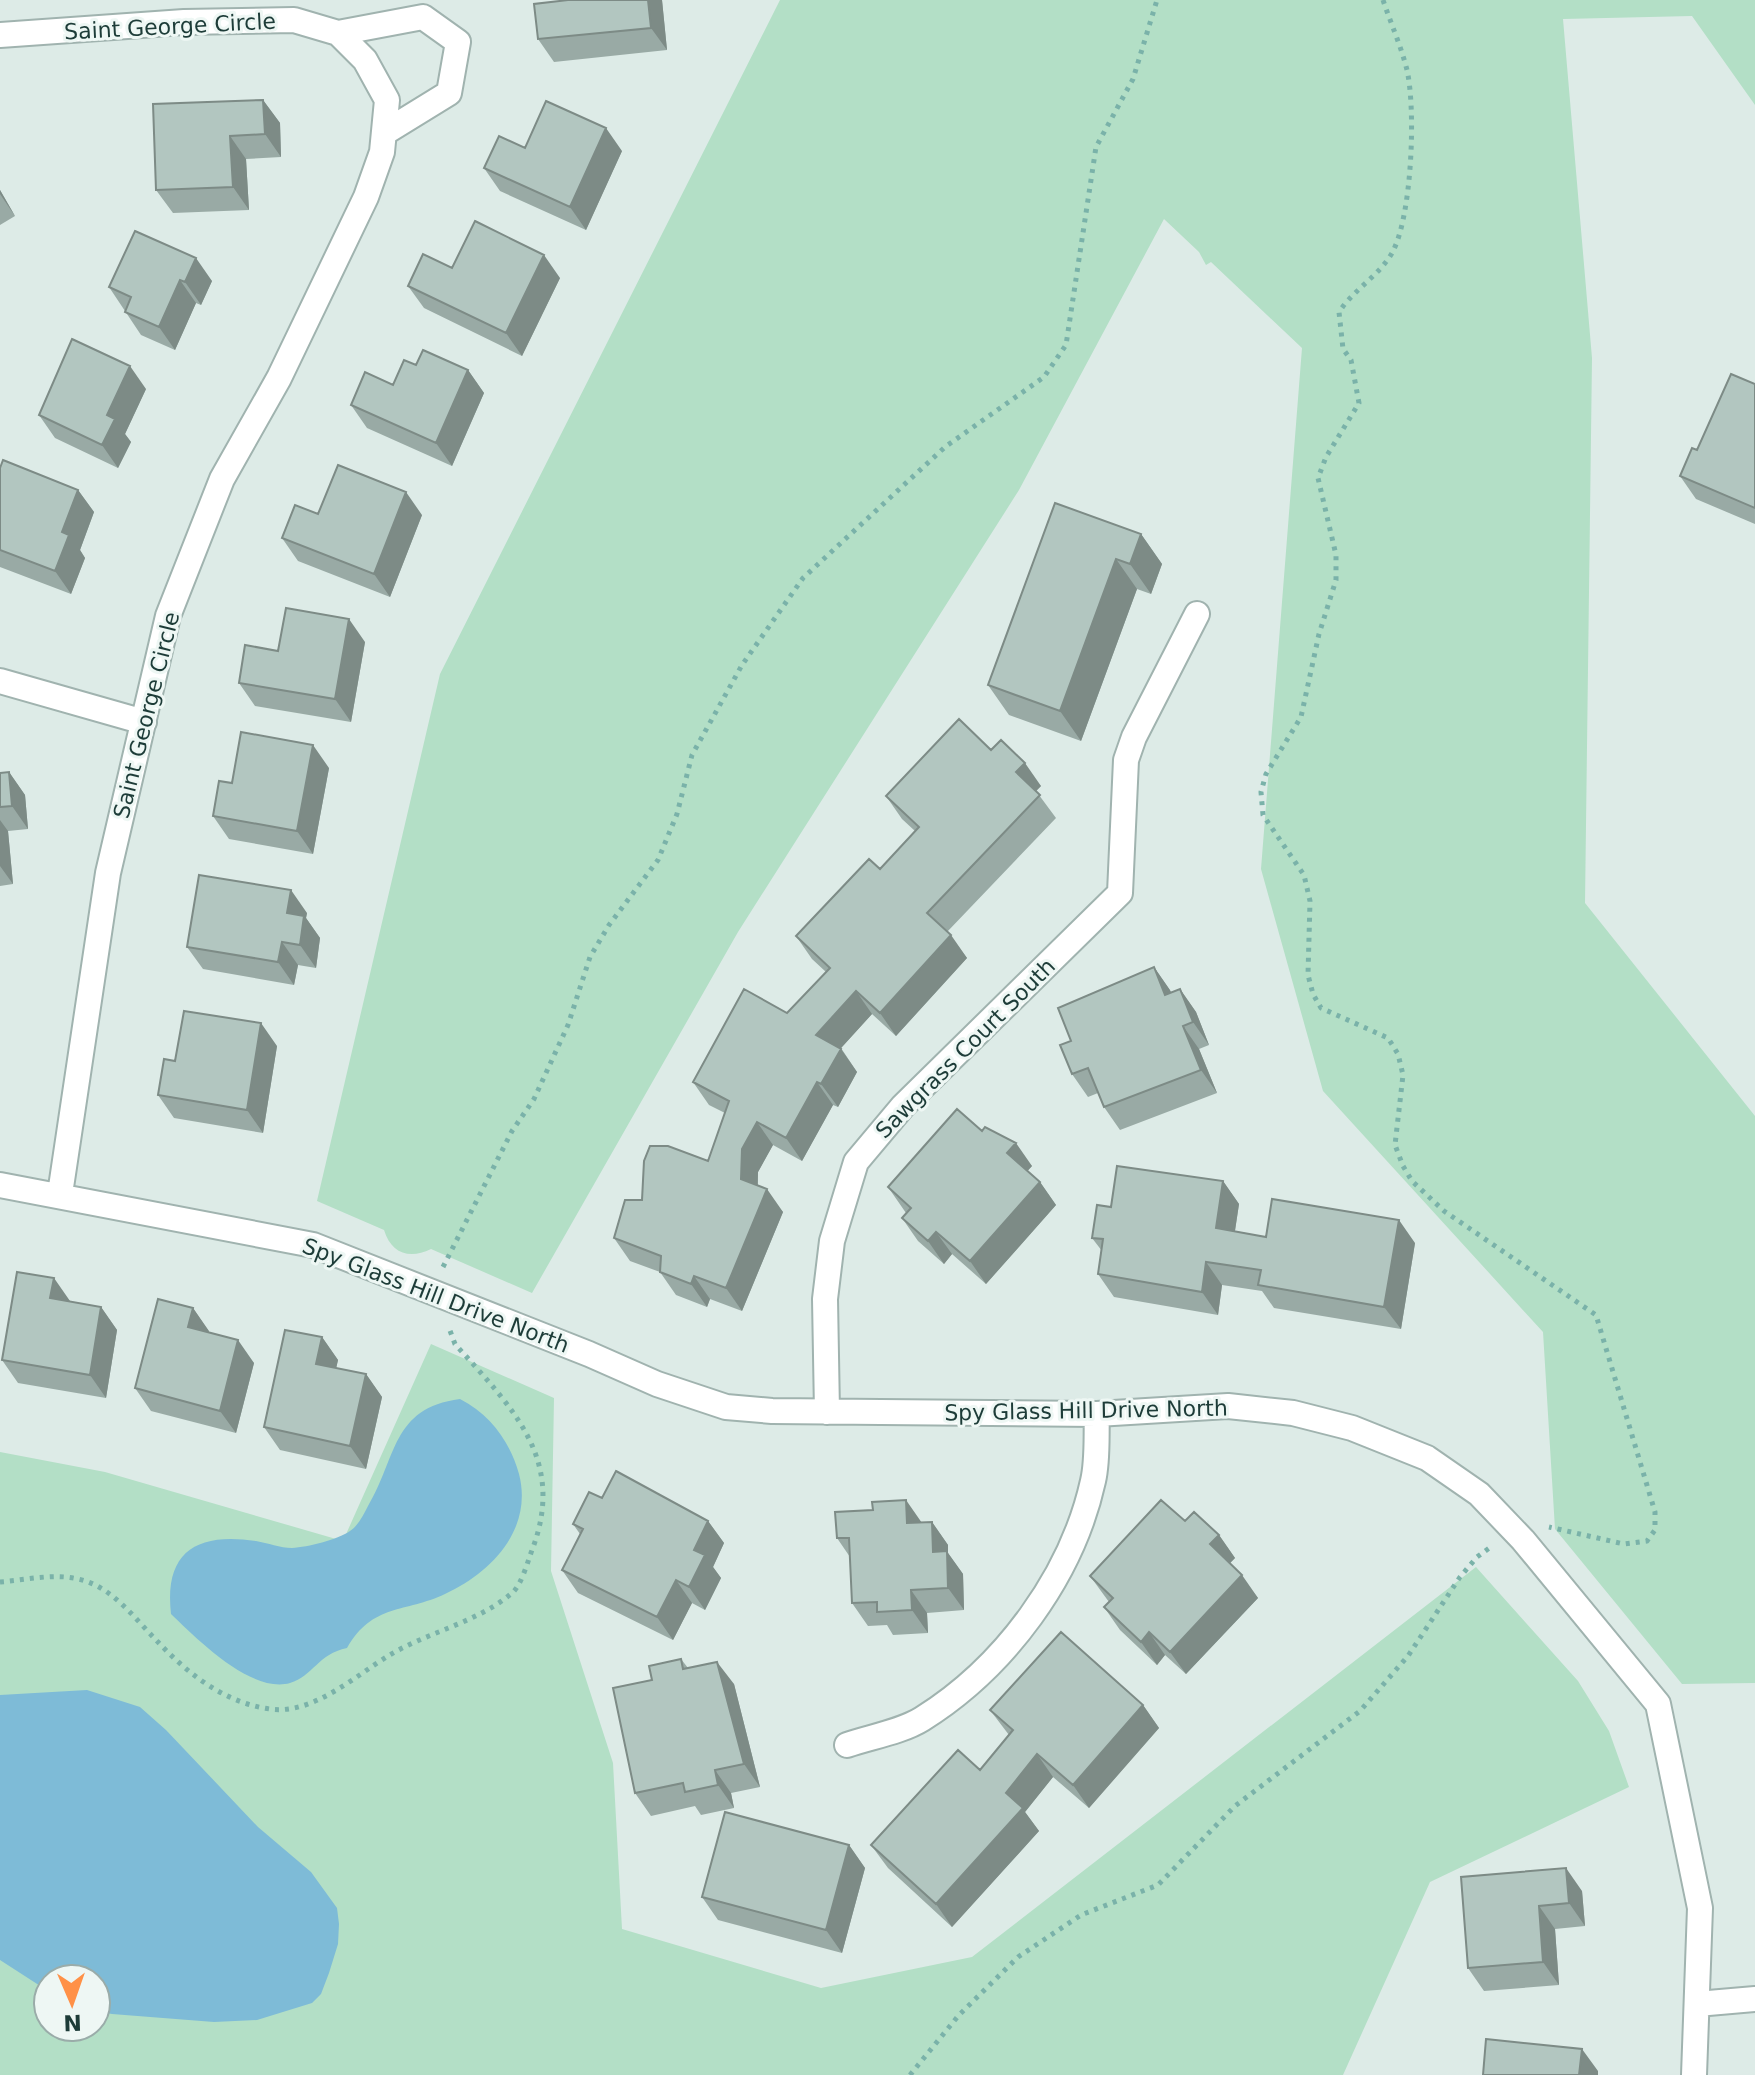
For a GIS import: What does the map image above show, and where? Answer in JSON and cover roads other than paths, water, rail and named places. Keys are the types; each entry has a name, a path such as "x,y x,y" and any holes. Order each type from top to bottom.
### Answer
{"street":[{"name":"Saint George Circle","path":"0,35 184,22 294,20 338,33 423,17 458,42 449,93 384,133"},
{"name":"Saint George Circle","path":"60,1194 108,873 168,616 222,479 329,277 366,197 382,152 387,100 365,60 338,33"},
{"name":"Sawgrass Court South","path":"827,1412 825,1299 832,1241 856,1162 903,1106 1120,893 1126,760 1134,737 1197,614"},
{"path":"0,681 144,722"},
{"name":"Spy Glass Hill Drive North","path":"0,1185 60,1194 313,1245 657,1384 726,1407 827,1412 1097,1414 1228,1406 1293,1413 1352,1428 1427,1458 1479,1494 1517,1534 1658,1704 1700,1908 1694,2075"},
{"path":"847,1745 921,1720 988,1666 1040,1604 1066,1562 1083,1516 1094,1478 1097,1414"},
{"path":"1697,2004 1755,1999"}],"water":[{"path":"460,1399 490,1421 505,1440 519,1474 522,1494 514,1530 505,1546 479,1574 445,1594 379,1616 357,1634 347,1648 329,1655 290,1683 275,1684 242,1672 209,1649 171,1614 173,1575 188,1551 216,1540 235,1539 299,1547 350,1531 363,1516 408,1424 437,1404"},
{"path":"87,1690 140,1707 166,1730 258,1827 311,1872 337,1908 338,1944 321,1994 312,2003 257,2020 214,2022 112,2014 112,1963 32,1963 32,1981 0,1960 0,1695"}]}
